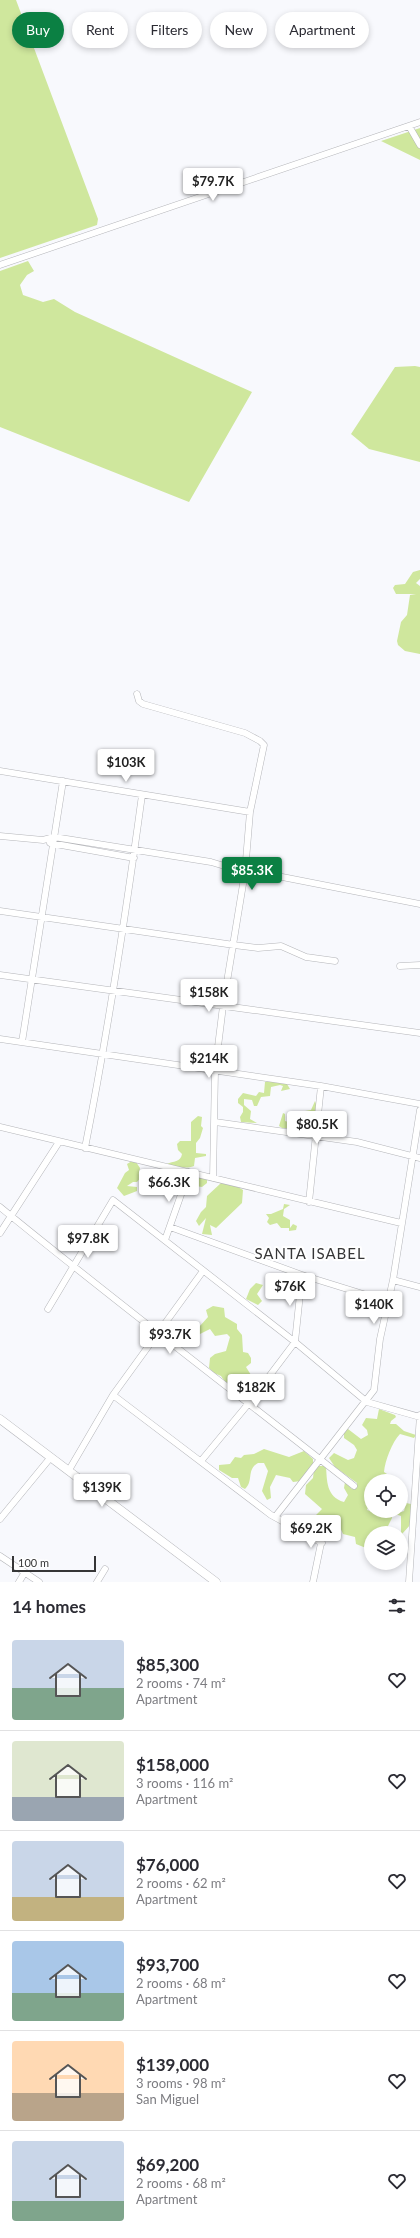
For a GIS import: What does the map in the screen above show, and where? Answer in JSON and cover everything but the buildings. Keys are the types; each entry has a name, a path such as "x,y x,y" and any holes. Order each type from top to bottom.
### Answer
{"street":[{"path":"0,265 420,122"},
{"path":"409,126 420,145"},
{"path":"137,694 139,702 245,733 260,740 264,745 264,751 250,812 245,872 223,1006 215,1071 213,1178"},
{"path":"0,771 250,812"},
{"path":"22,1042 62,782"},
{"path":"84,1148 103,1055 114,990 142,795"},
{"path":"0,836 43,840 54,837 211,862 245,872 297,880 420,904"},
{"path":"43,840 53,845 134,858"},
{"path":"0,911 124,928 234,946 258,948 281,946 306,957 335,960"},
{"path":"400,966 420,965"},
{"path":"0,975 420,1033"},
{"path":"0,1039 321,1086 420,1104"},
{"path":"309,1202 321,1086"},
{"path":"275,1517 319,1459 366,1402 374,1388 380,1339 393,1280 420,1110"},
{"path":"215,1122 316,1135 363,1143 420,1158"},
{"path":"0,1127 309,1202 401,1222"},
{"path":"0,1233 12,1217 59,1142"},
{"path":"165,1240 189,1172"},
{"path":"48,1308 113,1200 295,1342 366,1402 420,1417"},
{"path":"0,1207 156,1333 249,1403 354,1486"},
{"path":"170,1228 302,1274 389,1302"},
{"path":"68,1470 113,1395 156,1333 203,1271"},
{"path":"201,1461 249,1403 295,1342 302,1274"},
{"path":"393,1280 420,1287"},
{"path":"113,1395 275,1517 322,1543"},
{"path":"409,1582 417,1518 420,1413"},
{"path":"0,1419 213,1581"},
{"path":"0,1519 51,1457"},
{"path":"313,1582 326,1520"},
{"path":"0,1556 40,1582"},
{"path":"97,1582 105,1569"},
{"path":"19,1582 25,1572"}],"green space":[{"path":"0,0 16,0 20,12 12,12 12,48 34,48 98,219 97,225 0,258"},
{"path":"420,128 420,160 381,141"},
{"path":"28,261 34,271 27,275 20,285 23,295 43,302 54,299 75,312 252,392 189,502 0,427 0,271"},
{"path":"395,367 420,367 420,462 369,449 351,434"},
{"path":"420,570 420,579 416,583 420,586 420,654 405,651 398,645 397,641 401,622 407,615 410,595 416,594 396,594 393,588 395,585 405,584 413,572"},
{"path":"268,1081 287,1084 290,1089 281,1091 283,1086 280,1085 271,1087 270,1096 261,1097 257,1106 254,1106 252,1100 244,1099 244,1105 251,1111 250,1119 257,1123 241,1122 240,1117 243,1112 243,1107 238,1103 238,1099 243,1093 256,1096 259,1092 264,1093 265,1082"},
{"path":"315,1101 317,1107 311,1130 289,1129 279,1126 283,1113 285,1114 285,1121 295,1124 305,1118 305,1111 311,1110"},
{"path":"198,1116 202,1117 201,1126 203,1128 200,1138 196,1143 196,1153 206,1154 206,1156 195,1158 194,1166 176,1169 167,1164 180,1159 182,1154 178,1150 177,1144 180,1141 191,1141 191,1122"},
{"path":"132,1161 136,1162 140,1168 139,1173 142,1176 137,1182 133,1182 127,1186 137,1187 137,1191 124,1196 117,1188 125,1173 129,1170 127,1164"},
{"path":"191,1175 207,1178 207,1183 202,1187 195,1186 195,1183 192,1189 186,1190"},
{"path":"164,1181 168,1182 171,1188 159,1195 151,1193 152,1184"},
{"path":"221,1183 238,1187 243,1190 242,1203 216,1228 210,1225 212,1235 202,1234 206,1218 199,1226 196,1221 206,1207 207,1196"},
{"path":"284,1204 290,1205 284,1209 283,1216 290,1220 290,1228 293,1224 297,1226 296,1230 289,1231 289,1228 281,1228 277,1223 270,1225 267,1222 269,1218 266,1214 271,1214 283,1209"},
{"path":"256,1283 263,1285 257,1294 262,1301 258,1305 246,1299 250,1289"},
{"path":"213,1306 224,1308 225,1317 237,1324 237,1329 242,1335 243,1352 248,1353 251,1358 251,1363 246,1367 251,1375 239,1381 242,1387 241,1391 232,1384 225,1382 221,1376 214,1373 209,1368 210,1358 215,1354 226,1351 230,1337 227,1334 215,1336 210,1329 198,1335 186,1346 172,1341 172,1337 178,1334 188,1336 191,1326 199,1327 208,1317 206,1310"},
{"path":"379,1409 395,1415 396,1417 390,1424 396,1424 404,1431 416,1435 414,1438 400,1434 397,1437 389,1452 386,1463 384,1472 387,1474 364,1474 364,1518 392,1518 388,1526 364,1526 364,1547 356,1544 355,1537 343,1534 339,1525 331,1527 323,1540 312,1537 315,1516 322,1509 305,1494 306,1485 313,1478 314,1469 317,1466 326,1466 331,1492 338,1500 344,1502 348,1495 344,1488 345,1482 352,1489 356,1489 357,1483 335,1467 329,1458 334,1453 348,1460 354,1458 357,1450 354,1445 344,1438 344,1431 348,1429 361,1439 368,1435 367,1430 362,1425 366,1418 377,1419"},
{"path":"264,1449 289,1457 304,1451 313,1459 313,1464 301,1481 293,1482 290,1478 276,1475 270,1487 271,1498 267,1500 262,1491 268,1471 264,1463 258,1463 254,1466 248,1486 245,1489 241,1487 238,1478 232,1478 219,1470 219,1465 230,1464 235,1457 241,1458 244,1455 254,1454"},
{"path":"408,1503 411,1504 411,1524 408,1527 408,1526 401,1526 401,1518 408,1518"}],"district":[{"name":"SANTA ISABEL","path":"310,1254"}]}
